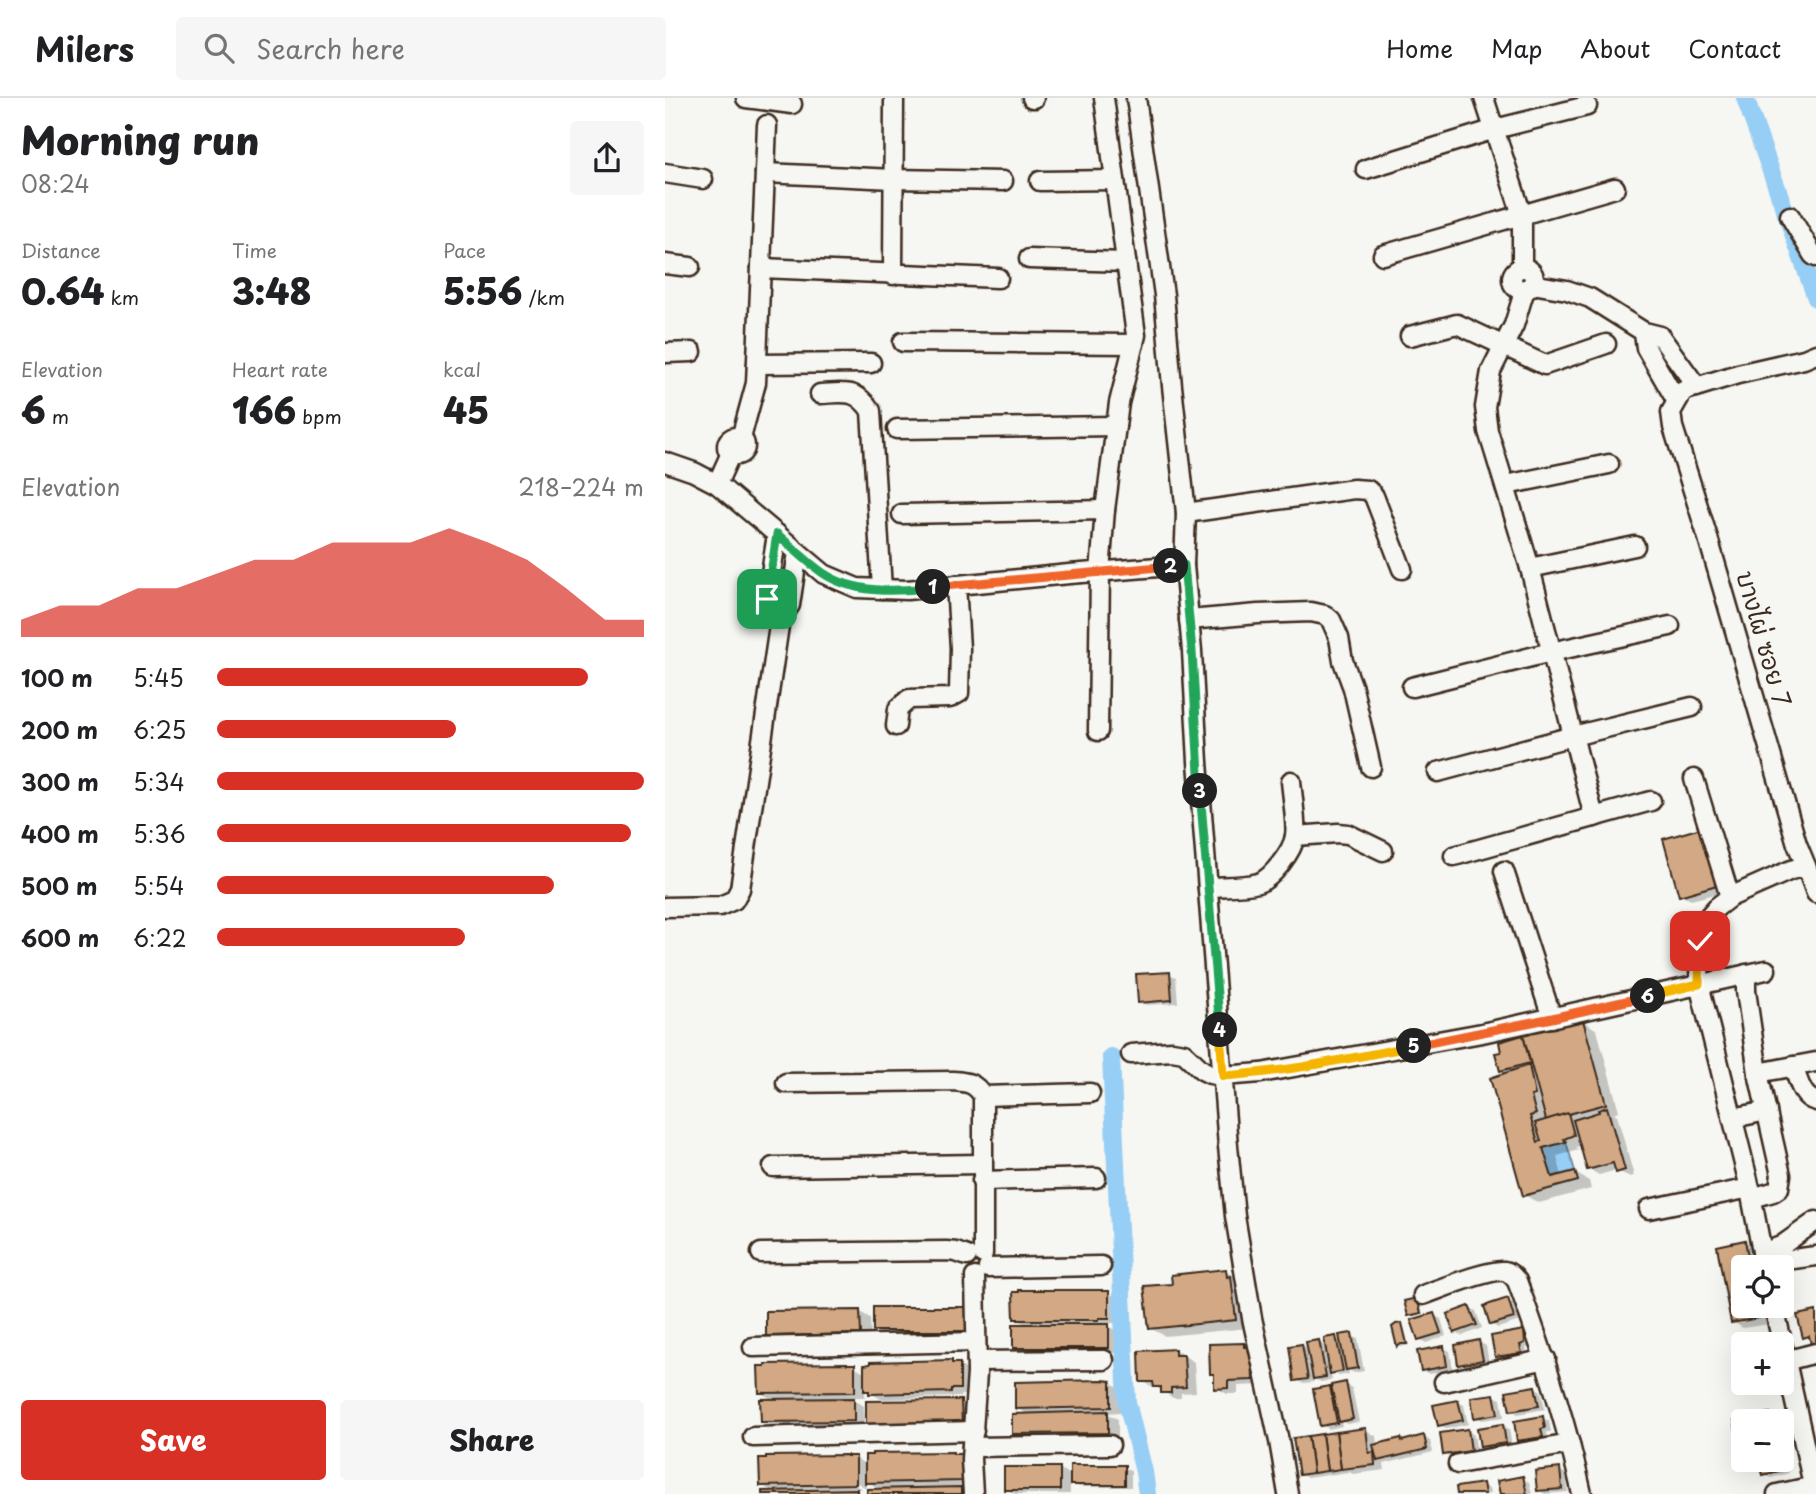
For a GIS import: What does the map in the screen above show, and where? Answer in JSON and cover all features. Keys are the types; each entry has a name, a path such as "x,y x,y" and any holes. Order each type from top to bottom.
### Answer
{"street":[{"path":"746,98 792,104"},
{"path":"893,275 894,98"},
{"path":"1098,731 1105,510 1119,403 1136,335 1104,98"},
{"path":"1136,98 1164,295 1187,513 1184,565 1235,1216 1252,1318 1288,1494"},
{"path":"1484,98 1522,215 1522,268 1514,272 1512,280 1516,288 1567,290 1590,298 1644,332 1660,336 1697,387"},
{"path":"1366,169 1495,129 1587,106"},
{"path":"717,484 736,446 756,383 767,125"},
{"path":"665,173 703,179"},
{"path":"765,173 1003,181"},
{"path":"1040,181 1115,180"},
{"path":"1383,255 1615,188"},
{"path":"1790,216 1816,257"},
{"path":"1029,259 1126,262"},
{"path":"665,264 690,267"},
{"path":"761,268 998,278"},
{"path":"1529,287 1491,371 1485,407 1488,431 1530,568 1594,817"},
{"path":"1409,337 1457,324 1545,365 1606,344"},
{"path":"1644,332 1646,348 1676,400 1683,391 1816,354"},
{"path":"903,342 1134,344"},
{"path":"665,353 692,352"},
{"path":"757,363 871,363"},
{"path":"820,394 849,392 863,398 871,411 882,589"},
{"name":"บางไผ่ ซอย 7","path":"1676,400 1671,412 1673,427 1797,844 1816,893"},
{"path":"897,429 1116,426"},
{"path":"665,462 717,484 824,574 857,588 907,590 1184,565"},
{"path":"1506,485 1609,464"},
{"path":"1187,513 1354,489 1368,490 1374,496 1402,569"},
{"path":"902,514 1105,510"},
{"path":"777,534 767,599 780,619"},
{"path":"1530,568 1635,546"},
{"path":"665,907 720,906 734,900 740,890 780,619 790,604 798,552"},
{"path":"896,726 898,709 909,699 950,698 960,693 955,585"},
{"path":"1189,620 1311,612 1325,615 1331,620 1339,638 1371,766"},
{"path":"1412,687 1670,626"},
{"path":"1438,772 1692,707"},
{"path":"1694,779 1730,897"},
{"path":"1208,887 1256,884 1273,873 1288,852 1295,836 1291,781"},
{"path":"1454,856 1651,801"},
{"path":"1295,836 1348,834 1383,851"},
{"path":"1763,1255 1751,1193 1699,984 1700,941 1704,926 1717,907 1730,897 1806,866"},
{"path":"1504,871 1552,1018"},
{"path":"1131,1054 1172,1051 1184,1053 1202,1070 1210,1073 1223,1076 1261,1073 1552,1018 1766,970"},
{"path":"1649,1209 1773,1192 1779,1188 1781,1175 1758,1073 1746,974"},
{"path":"1758,1073 1816,1062"},
{"path":"1793,1066 1804,1094 1816,1101"},
{"path":"786,1083 966,1082 976,1085 983,1096 972,1494"},
{"path":"983,1096 1090,1093"},
{"path":"1733,1118 1767,1111"},
{"path":"773,1167 1095,1178"},
{"path":"1771,1255 1816,1221"},
{"path":"761,1253 946,1251 956,1252 978,1264 1101,1266"},
{"path":"1794,1258 1816,1256"},
{"path":"1423,1295 1493,1272 1505,1271 1512,1274 1546,1359 1582,1494"},
{"path":"753,1347 976,1342"},
{"path":"1794,1359 1816,1353"},
{"path":"1444,1382 1546,1359"},
{"path":"977,1361 1104,1360"},
{"path":"1777,1494 1814,1490 1810,1444 1794,1391"},
{"path":"753,1437 973,1439 1109,1445"},
{"path":"1458,1464 1570,1444"}],"water":[{"path":"1566,1142 1575,1171 1552,1177 1543,1148"}],"building":[{"path":"1701,828 1717,885 1679,896 1663,839"},
{"path":"1170,972 1172,1000 1138,1003 1136,974"},
{"path":"1583,1020 1606,1104 1546,1120 1523,1035"},
{"path":"1523,1035 1530,1063 1500,1071 1495,1053 1501,1052 1499,1042"},
{"path":"1529,1065 1535,1095 1531,1096 1536,1114 1530,1116 1538,1142 1541,1141 1535,1123 1568,1113 1574,1135 1564,1139 1566,1142 1543,1148 1552,1177 1575,1171 1578,1181 1523,1196 1490,1078"},
{"path":"1607,1107 1625,1170 1616,1173 1613,1163 1587,1170 1573,1120"},
{"path":"1745,1240 1748,1255 1731,1255 1731,1318 1759,1318 1731,1323 1717,1246"},
{"path":"1226,1269 1227,1277 1231,1276 1236,1320 1149,1329 1144,1286 1172,1284 1171,1275"},
{"path":"1109,1291 1109,1318 1014,1319 1013,1292"},
{"path":"1417,1298 1421,1313 1408,1316 1404,1301"},
{"path":"1508,1298 1514,1318 1490,1325 1484,1306"},
{"path":"1469,1306 1477,1325 1454,1333 1447,1314"},
{"path":"873,1307 969,1307 969,1331 873,1331"},
{"path":"860,1310 861,1334 766,1336 766,1311"},
{"path":"1816,1311 1816,1343 1811,1344 1809,1336 1803,1338 1797,1315"},
{"path":"1434,1313 1441,1333 1418,1340 1411,1320"},
{"path":"1402,1323 1407,1344 1397,1347 1392,1327"},
{"path":"1013,1324 1109,1324 1109,1348 1013,1348"},
{"path":"1524,1330 1525,1343 1520,1345 1522,1353 1495,1357 1491,1336"},
{"path":"1352,1333 1358,1368 1346,1370 1339,1335"},
{"path":"1336,1336 1343,1371 1330,1374 1324,1338"},
{"path":"1319,1340 1326,1377 1313,1379 1306,1342"},
{"path":"1479,1340 1483,1360 1458,1365 1455,1345"},
{"path":"1244,1343 1244,1347 1252,1347 1253,1380 1228,1381 1228,1388 1214,1389 1214,1374 1210,1374 1209,1344"},
{"path":"1302,1344 1308,1379 1294,1381 1289,1346"},
{"path":"1444,1346 1447,1366 1421,1371 1417,1351"},
{"path":"1175,1349 1175,1355 1184,1355 1186,1387 1171,1388 1171,1393 1161,1393 1161,1387 1154,1387 1153,1382 1140,1382 1139,1351"},
{"path":"952,1360 952,1363 960,1363 960,1389 951,1389 951,1392 869,1394 869,1391 864,1391 864,1365 870,1362"},
{"path":"855,1364 855,1392 759,1393 758,1366"},
{"path":"1111,1381 1111,1407 1015,1409 1015,1382"},
{"path":"1346,1382 1353,1419 1339,1422 1331,1385"},
{"path":"1330,1386 1337,1423 1320,1426 1313,1389"},
{"path":"1535,1386 1539,1406 1510,1411 1506,1391"},
{"path":"1494,1394 1498,1414 1474,1418 1471,1397"},
{"path":"854,1398 854,1421 761,1422 760,1399"},
{"path":"961,1400 962,1424 866,1425 866,1401"},
{"path":"1458,1400 1463,1420 1438,1426 1433,1405"},
{"path":"1108,1411 1108,1433 1012,1434 1012,1414"},
{"path":"1543,1416 1543,1437 1517,1441 1514,1421"},
{"path":"1503,1424 1506,1443 1480,1447 1477,1428"},
{"path":"1366,1428 1369,1453 1374,1452 1375,1465 1341,1469 1336,1432"},
{"path":"1468,1429 1471,1451 1443,1455 1440,1433"},
{"path":"1336,1432 1341,1469 1327,1471 1322,1434"},
{"path":"1322,1434 1327,1471 1313,1473 1308,1436"},
{"path":"1424,1435 1427,1449 1377,1461 1373,1445"},
{"path":"1308,1436 1313,1473 1299,1475 1293,1438"},
{"path":"962,1454 962,1481 865,1483 865,1455"},
{"path":"856,1456 856,1484 760,1486 759,1458"},
{"path":"1070,1465 1125,1465 1125,1485 1070,1485"},
{"path":"1004,1467 1060,1467 1060,1490 1004,1490"},
{"path":"1560,1468 1562,1489 1537,1491 1535,1471"},
{"path":"1523,1476 1527,1494 1500,1494 1497,1481"},
{"path":"1483,1483 1485,1494 1457,1494 1456,1487"},
{"path":"961,1487 961,1494 867,1494 867,1489"},
{"path":"857,1489 857,1494 762,1494 762,1491"}],"waterway":[{"path":"1745,98 1816,298"},
{"path":"1111,1057 1127,1402 1147,1494"}],"route":[{"path":"767,599 777,534 824,574 857,588 907,590 1184,565 1223,1076 1295,1068 1433,1042 1699,984 1700,941"}]}
